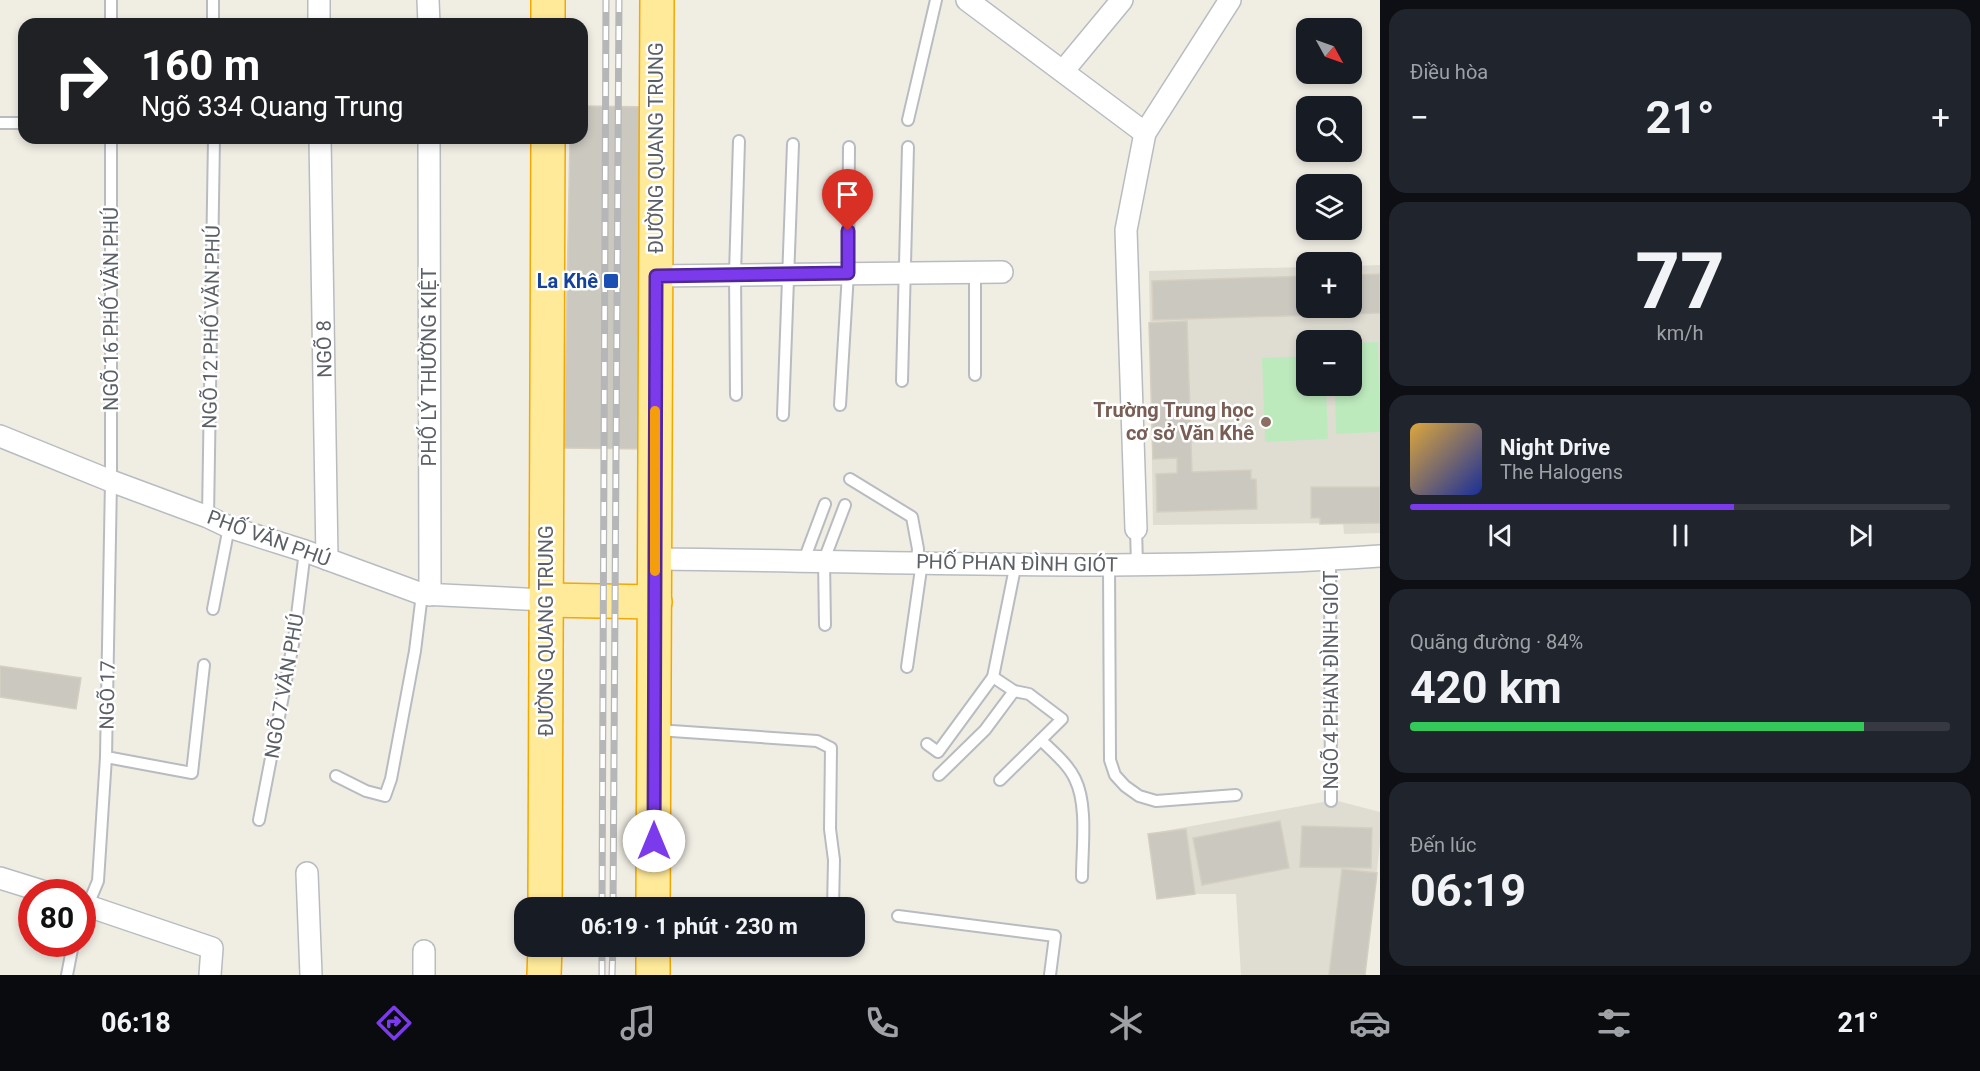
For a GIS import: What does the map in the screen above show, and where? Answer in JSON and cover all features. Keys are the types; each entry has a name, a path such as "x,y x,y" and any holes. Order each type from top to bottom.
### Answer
{"highway":[{"path":"548,0 548,18"},
{"name":"ĐƯỜNG QUANG TRUNG","path":"653,897 657,0"},
{"name":"ĐƯỜNG QUANG TRUNG","path":"545,897 548,144"},
{"path":"546,600 655,602"},
{"path":"544,975 545,957"},
{"path":"653,957 653,975"}],"street":[{"path":"319,0 319,18"},
{"path":"429,0 429,18"},
{"path":"967,0 1064,70 1145,133"},
{"path":"1064,70 1122,0"},
{"path":"1136,529 1126,230 1145,133 1230,0"},
{"name":"NGÕ 8","path":"320,144 327,559"},
{"name":"PHỐ LÝ THƯỜNG KIỆT","path":"426,595 429,144"},
{"path":"656,276 1002,272"},
{"name":"PHỐ VĂN PHÚ","path":"0,436 229,527 305,551 426,595 546,600"},
{"name":"PHỐ PHAN ĐÌNH GIÓT","path":"655,559 1109,565 1330,560 1380,556"},
{"path":"307,873 311,975"},
{"path":"0,878 18,884"},
{"path":"96,914 212,948 210,975"},
{"path":"424,951 424,975"}],"lane":[{"path":"111,0 111,18"},
{"path":"213,0 213,18"},
{"path":"908,120 936,0"},
{"path":"0,123 18,123"},
{"path":"736,395 735,274 740,141"},
{"name":"NGÕ 16 PHỐ VĂN PHÚ","path":"111,144 111,481"},
{"name":"NGÕ 12 PHỐ VĂN PHÚ","path":"208,517 214,144"},
{"path":"783,415 793,144"},
{"path":"840,405 848,273 849,147"},
{"path":"902,381 908,147"},
{"path":"975,272 975,375"},
{"path":"850,479 912,516 920,562 907,667"},
{"name":"NGÕ 17","path":"96,887 99,881 106,758 111,481"},
{"path":"825,504 814,560 825,625"},
{"path":"814,560 845,505"},
{"path":"213,609 229,527"},
{"path":"1136,529 1137,564"},
{"name":"NGÕ 7 VĂN PHÚ","path":"259,820 294,639 305,551"},
{"name":"NGÕ 4 PHAN ĐÌNH GIÓT","path":"1330,560 1331,801"},
{"path":"927,744 938,752 993,677 1016,563"},
{"path":"1109,565 1110,760 1115,775 1139,796 1156,801 1236,795"},
{"path":"336,776 366,791 385,795 391,779 426,595"},
{"path":"106,758 192,773 204,665"},
{"path":"993,677 1014,690 1029,694 1062,719 1000,780"},
{"path":"939,775 985,730 1014,690"},
{"path":"654,730 817,741 831,748 830,829 834,860 833,897"},
{"path":"1041,740 1075,778 1080,795 1082,877"},
{"path":"898,916 1055,936 1050,975"},
{"path":"68,975 71,957"}],"shaded area":[{"name":"Trường Trung học cơ sở Văn Khê","path":"1380,265 1380,533 1344,534 1343,523 1153,525 1149,271 1296,267 1296,318 1362,318 1362,266"},
{"path":"1334,800 1380,812 1380,843 1365,975 1241,975 1236,894 1195,894 1157,899 1148,834"}],"green space":[{"path":"1378,342 1380,432 1336,434 1335,396 1362,396 1362,343"},
{"path":"1296,356 1296,396 1326,396 1328,439 1265,442 1262,358"}],"building":[{"path":"588,106 653,107 647,449 564,448 570,144 588,144"},
{"path":"1380,274 1380,313 1362,314 1362,275"},
{"path":"1296,276 1296,316 1153,320 1152,281"},
{"path":"1187,321 1192,472 1251,470 1251,479 1256,479 1257,509 1157,512 1156,474 1177,473 1177,458 1153,459 1149,323"},
{"path":"1311,487 1380,487 1380,523 1320,524 1320,518 1311,518"},
{"path":"0,666 81,678 76,709 0,697"},
{"path":"1280,821 1289,868 1202,885 1193,838"},
{"path":"1302,826 1372,828 1371,868 1300,867"},
{"path":"1186,829 1195,894 1157,899 1148,834"},
{"path":"1342,869 1377,873 1365,975 1329,975"}],"railway":[{"path":"602,897 606,0"},
{"path":"613,897 619,0"},
{"path":"602,957 602,975"},
{"path":"612,975 613,957"}],"slow traffic":[{"path":"655,411 655,571"}],"place":[{"name":"La Khê","path":"611,281"},
{"name":"Trường Trung học cơ sở Văn Khê","path":"1266,422"}],"route":[{"path":"654,841 656,276 848,273 848,231"}]}
